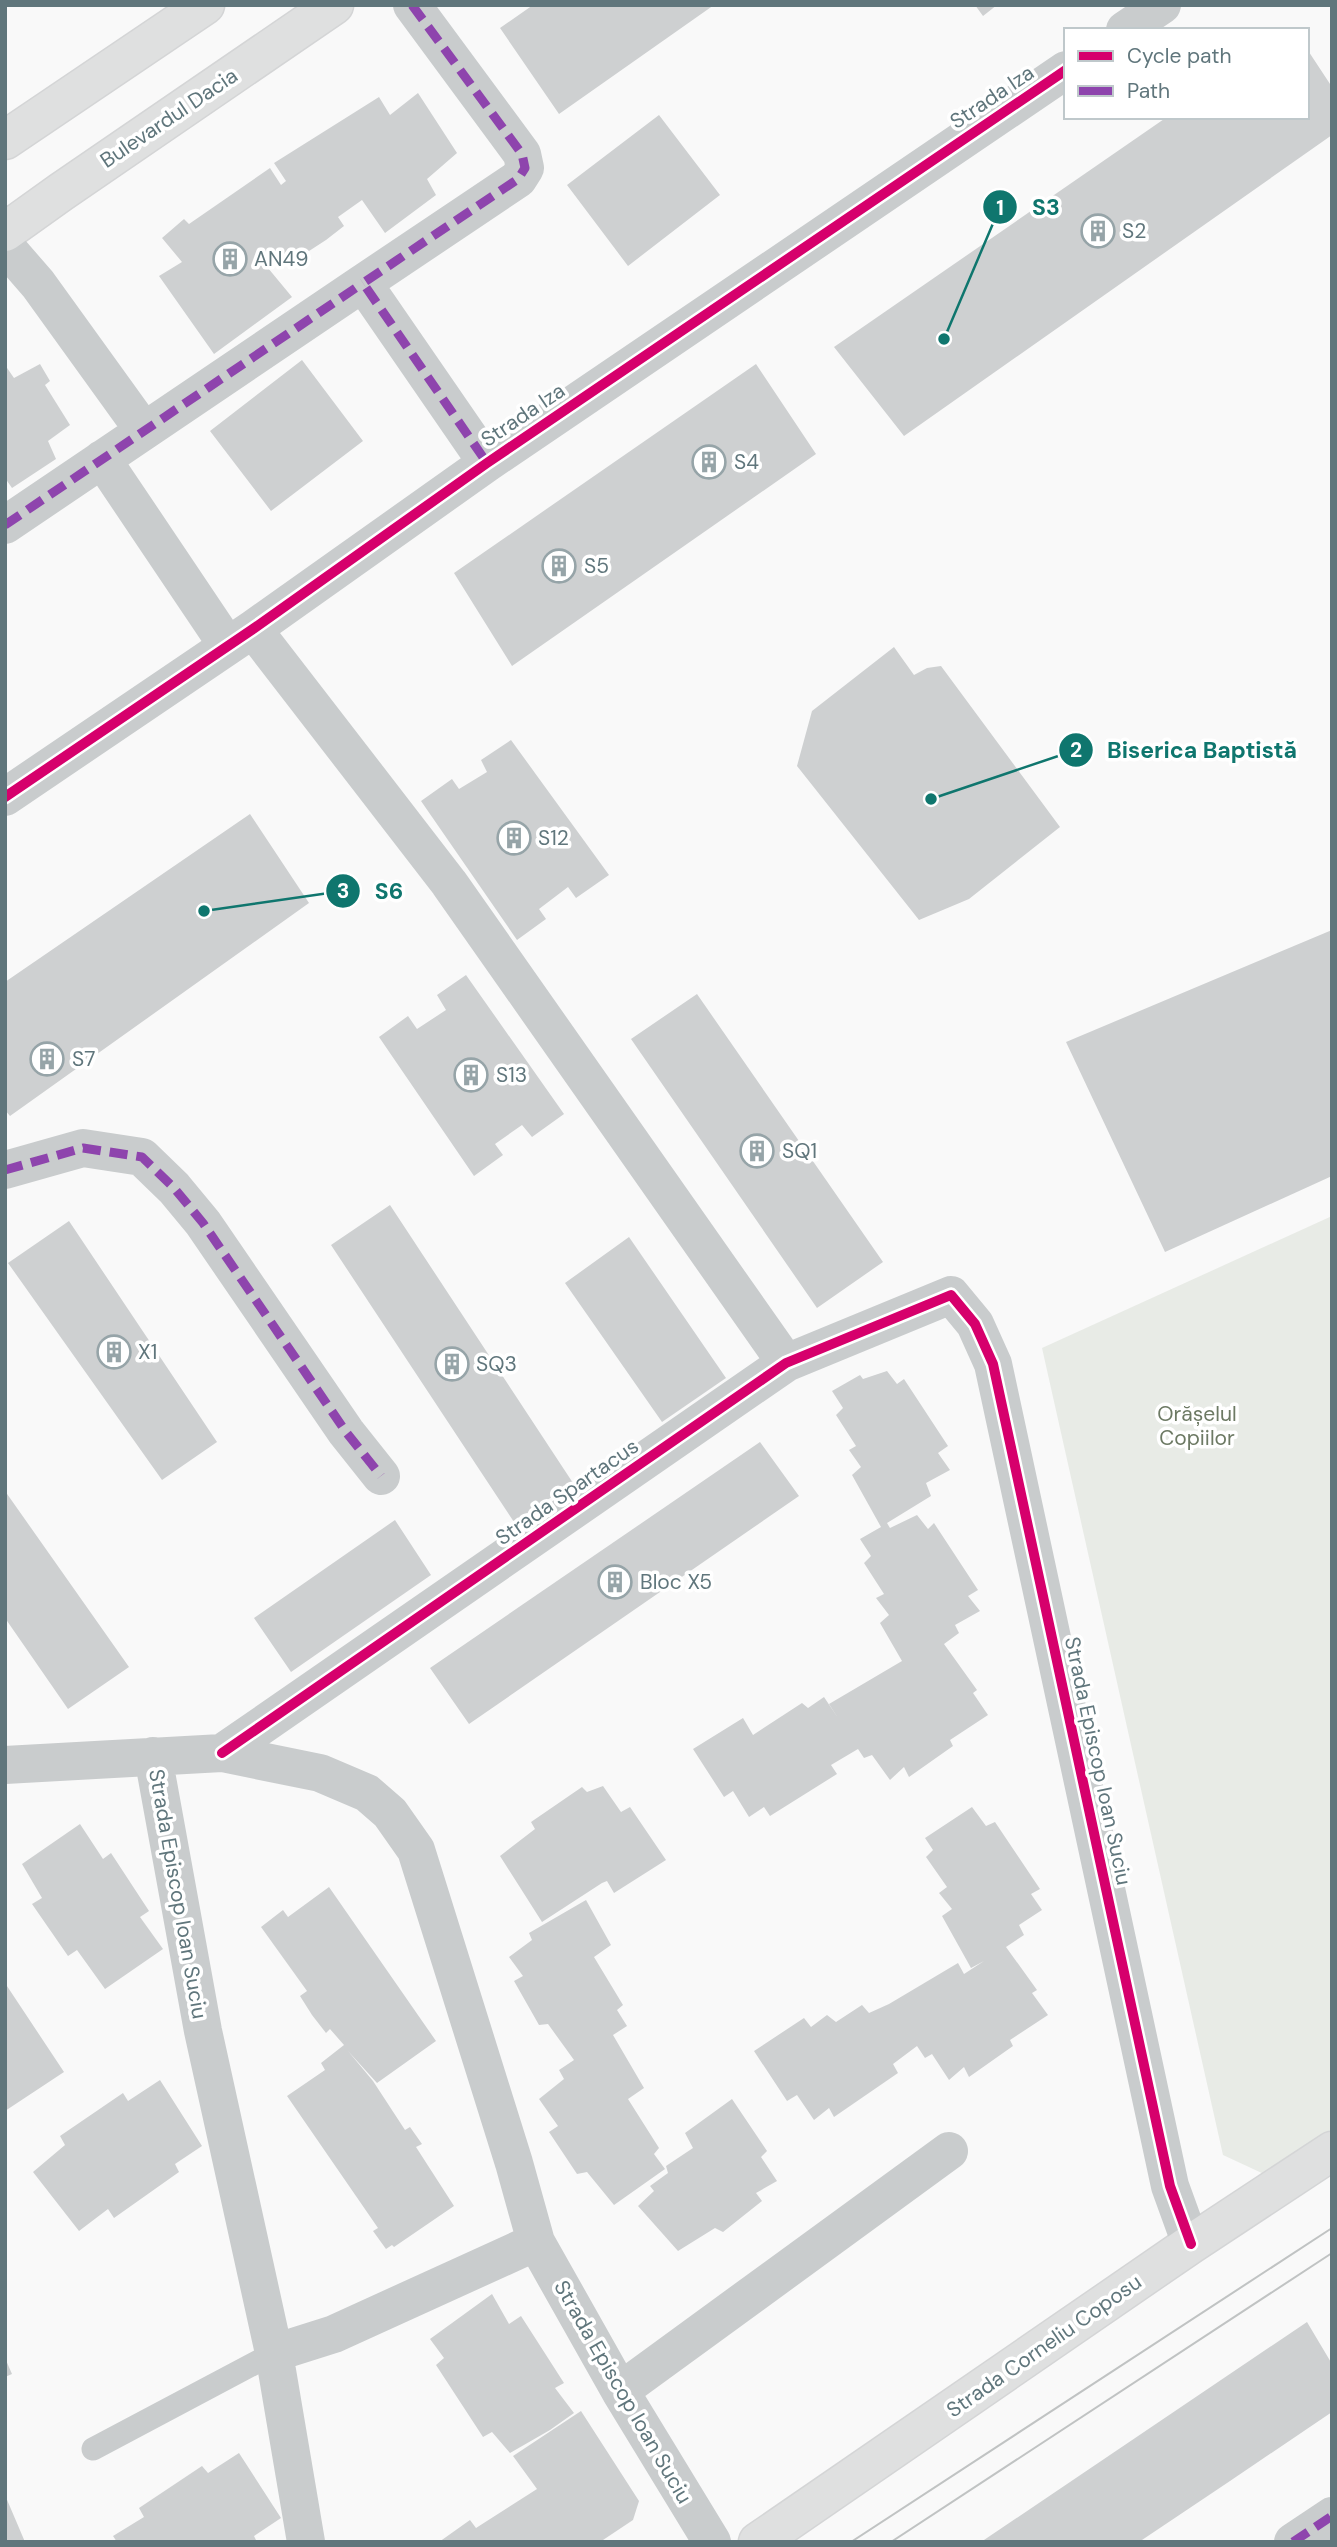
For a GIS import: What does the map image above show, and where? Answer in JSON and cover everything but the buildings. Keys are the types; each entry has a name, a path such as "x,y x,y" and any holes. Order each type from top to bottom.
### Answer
{"main road":[{"path":"5,140 205,5"},
{"name":"Bulevardul Dacia","path":"5,232 334,5"},
{"name":"Strada Corneliu Coposu","path":"758,2542 1191,2244 1332,2151"}],"street":[{"path":"5,525 518,179 525,168 522,154 412,5"},
{"path":"1128,28 1162,5"},
{"name":"Strada Iza","path":"5,797 240,637 487,463 1064,71"},
{"path":"5,246 38,284 144,431"},
{"path":"363,283 487,463"},
{"path":"102,459 240,637 449,883 786,1363"},
{"path":"5,1170 83,1148 142,1157 174,1188 202,1223 331,1410 381,1476"},
{"name":"Strada Spartacus","path":"222,1753 786,1363 951,1295"},
{"name":"Strada Episcop Ioan Suciu","path":"951,1295 975,1324 993,1364 1170,2186 1191,2244"},
{"name":"Strada Episcop Ioan Suciu","path":"306,2542 274,2353 203,2031 153,1756 222,1753 320,1773 367,1793 390,1813 416,1850 536,2242 620,2391 712,2542"},
{"path":"5,1765 153,1756"},
{"path":"620,2391 949,2151"},
{"path":"274,2353 334,2334 536,2242"},
{"path":"1293,2542 1332,2516"}],"lane":[{"path":"93,2449 274,2353"}],"green space":[{"name":"Orășelul Copiilor","path":"1332,1216 1332,2142 1277,2180 1223,2155 1042,1348"}],"tram line":[{"path":"851,2542 1332,2228"},
{"path":"891,2542 1332,2253"}],"marked path":[{"path":"412,5 522,154 525,168 518,179 363,283 487,463"},
{"path":"5,525 363,283"},
{"path":"5,1170 83,1148 142,1157 174,1188 203,1223 346,1432 381,1476"},
{"path":"1293,2542 1332,2516"}],"cycle path":[{"path":"5,797 253,629 487,463 1064,71"},
{"path":"222,1753 786,1363 951,1295 975,1324 993,1364 1170,2186 1191,2244"}],"place":[{"name":"S2","path":"1098,231"},
{"name":"AN49","path":"230,259"},
{"name":"S3","path":"944,339"},
{"name":"S4","path":"709,462"},
{"name":"S5","path":"559,566"},
{"name":"Biserica Baptistă","path":"931,799"},
{"name":"S12","path":"514,838"},
{"name":"S6","path":"204,911"},
{"name":"S7","path":"47,1059"},
{"name":"S13","path":"471,1075"},
{"name":"SQ1","path":"757,1151"},
{"name":"X1","path":"114,1352"},
{"name":"SQ3","path":"452,1364"},
{"name":"Bloc X5","path":"615,1582"}]}
